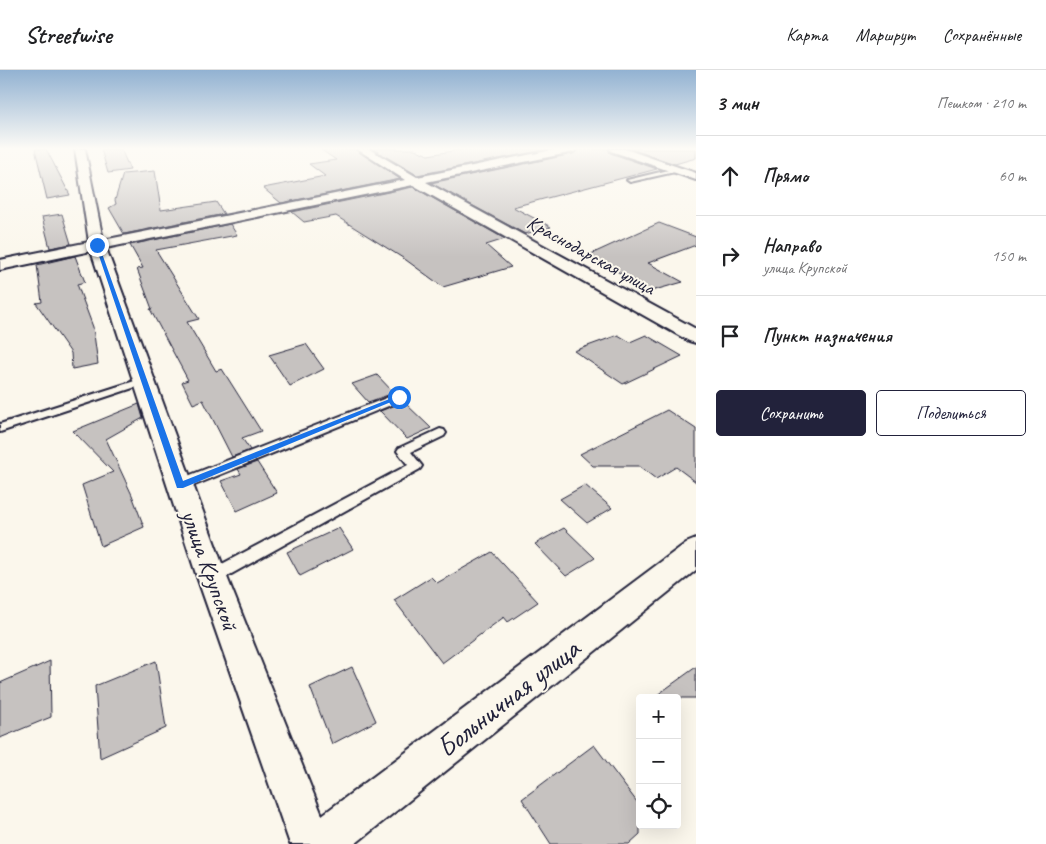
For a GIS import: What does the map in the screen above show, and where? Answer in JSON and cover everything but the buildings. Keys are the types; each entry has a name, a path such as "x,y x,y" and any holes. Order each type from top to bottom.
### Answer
{"street":[{"name":"улица Крупской","path":"86,185 97,245 212,577 312,844"},
{"path":"0,266 401,185"},
{"name":"Краснодарская улица","path":"423,185 696,337"},
{"name":"Больничная улица","path":"320,844 696,552"}],"lane":[{"path":"0,428 144,381"},
{"path":"180,485 399,397"},
{"path":"212,577 416,466 403,451 440,433"}],"route":[{"path":"97,245 180,485 399,397"}]}
